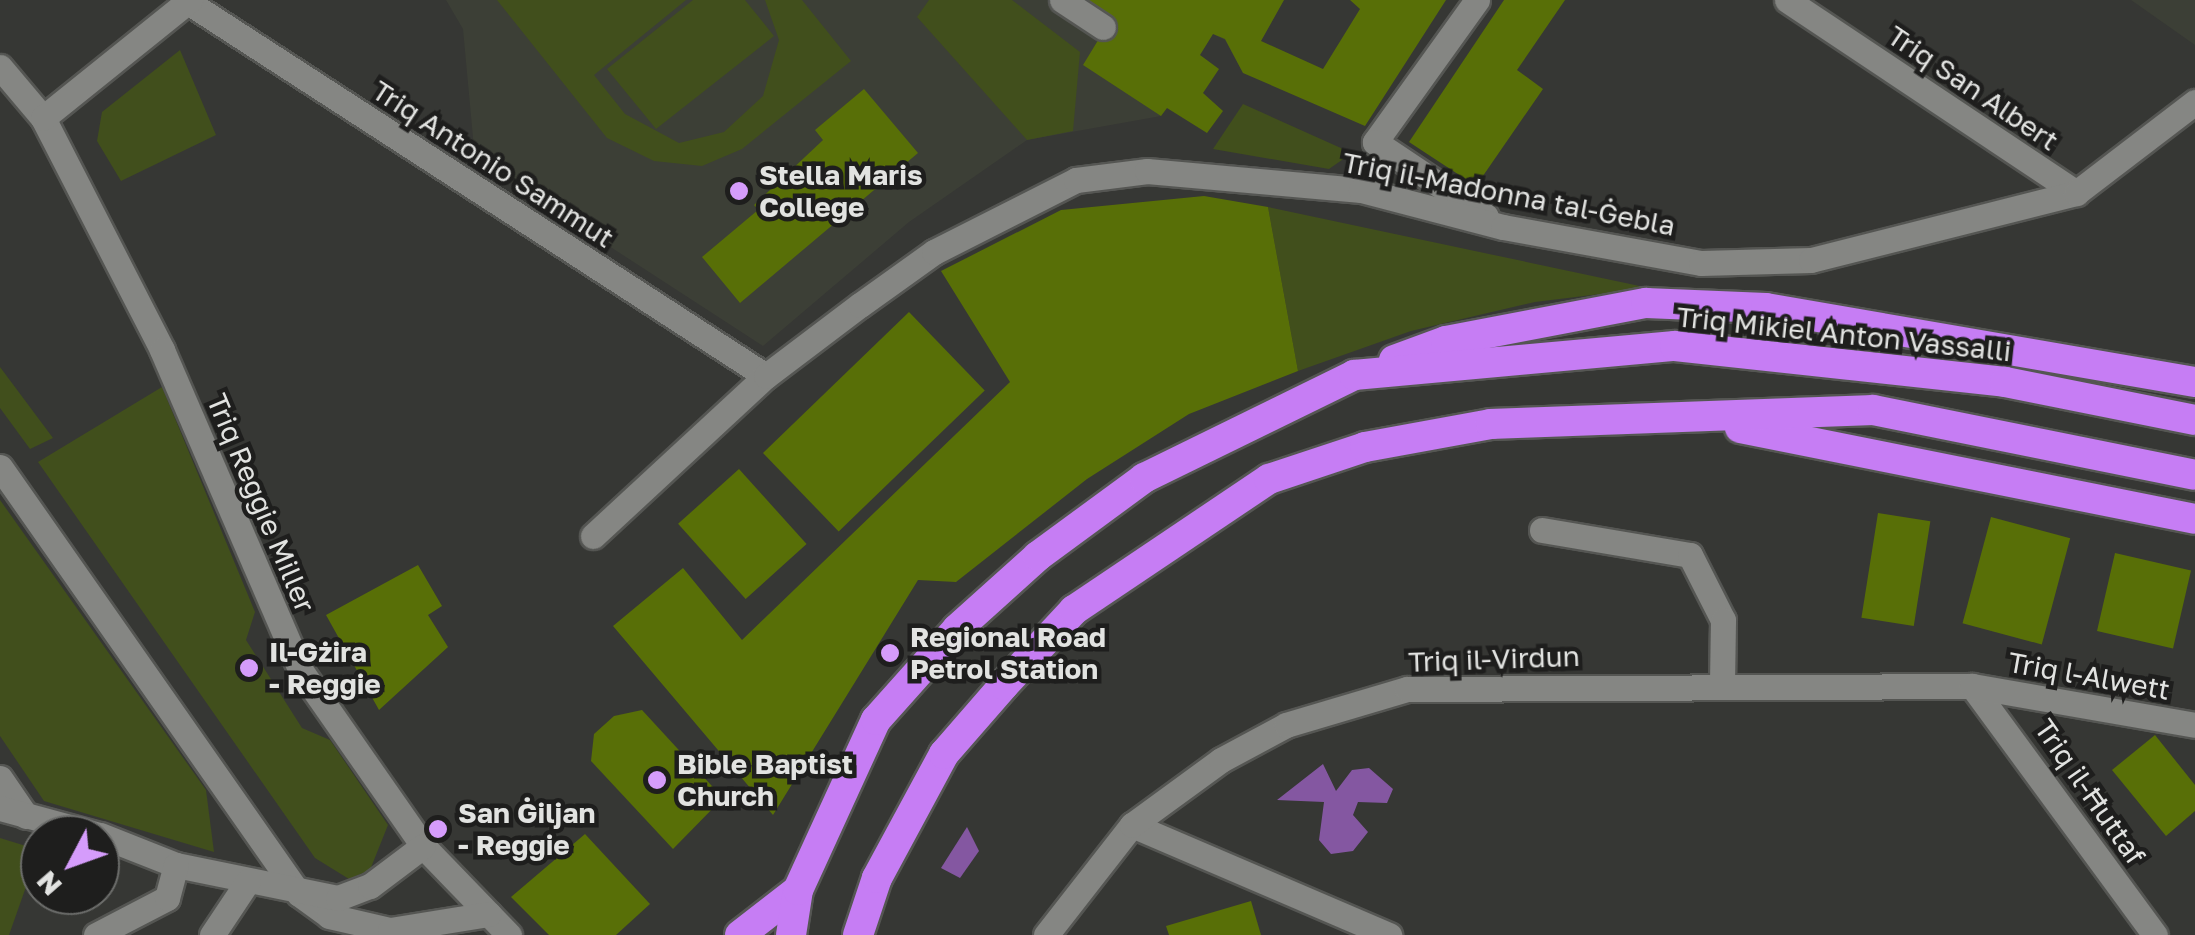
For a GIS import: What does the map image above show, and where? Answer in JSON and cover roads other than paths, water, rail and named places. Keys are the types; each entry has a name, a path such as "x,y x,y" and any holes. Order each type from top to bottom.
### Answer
{"highway":[{"path":"1354,375 1446,341 1646,303 1766,308 2195,382"},
{"name":"Triq Mikiel Anton Vassalli","path":"790,935 798,890 876,720 957,629 1038,556 1144,478 1354,375 1675,346 2005,382 2195,420"},
{"path":"858,935 877,878 944,754 1074,610 1269,479 1365,447 1491,424 1873,410 2195,476"},
{"path":"1683,418 2195,519"},
{"path":"877,878 878,935"},
{"path":"740,935 798,890"}],"street":[{"path":"1062,0 1103,27"},
{"path":"1477,0 1375,142 1503,227"},
{"name":"Triq San Albert","path":"1787,0 2076,193"},
{"path":"43,118 189,1"},
{"name":"Triq Antonio Sammut","path":"189,1 766,376"},
{"name":"Triq Reggie Miller","path":"0,67 43,118 162,350 302,671 424,846 508,935"},
{"name":"Triq il-Madonna tal-Ġebla","path":"593,536 766,376 934,252 1076,180 1146,172 1361,190 1503,227 1700,263 1811,260 2076,193 2195,102"},
{"path":"0,467 299,894 329,916 390,930 489,914"},
{"path":"1542,530 1690,555 1724,620 1722,684"},
{"name":"Triq il-Virdun","path":"1046,935 1132,825 1254,738 1407,689 1722,684 1972,686"},
{"name":"Triq l-Alwett","path":"1972,686 2195,724"},
{"name":"Triq il-Ħuttaf","path":"1972,686 2156,935"},
{"path":"0,778 25,815"},
{"path":"1132,825 1388,935"},
{"path":"120,843 176,865 299,894 338,898 370,886 424,846"},
{"path":"96,935 167,898 176,865"},
{"path":"212,935 248,881"}],"place":[{"name":"Stella Maris College","path":"739,191"},
{"name":"Regional Road Petrol Station","path":"890,653"},
{"name":"Il-Gżira - Reggie","path":"249,668"},
{"name":"Bible Baptist Church","path":"657,780"},
{"name":"San Ġiljan - Reggie","path":"438,829"}]}
